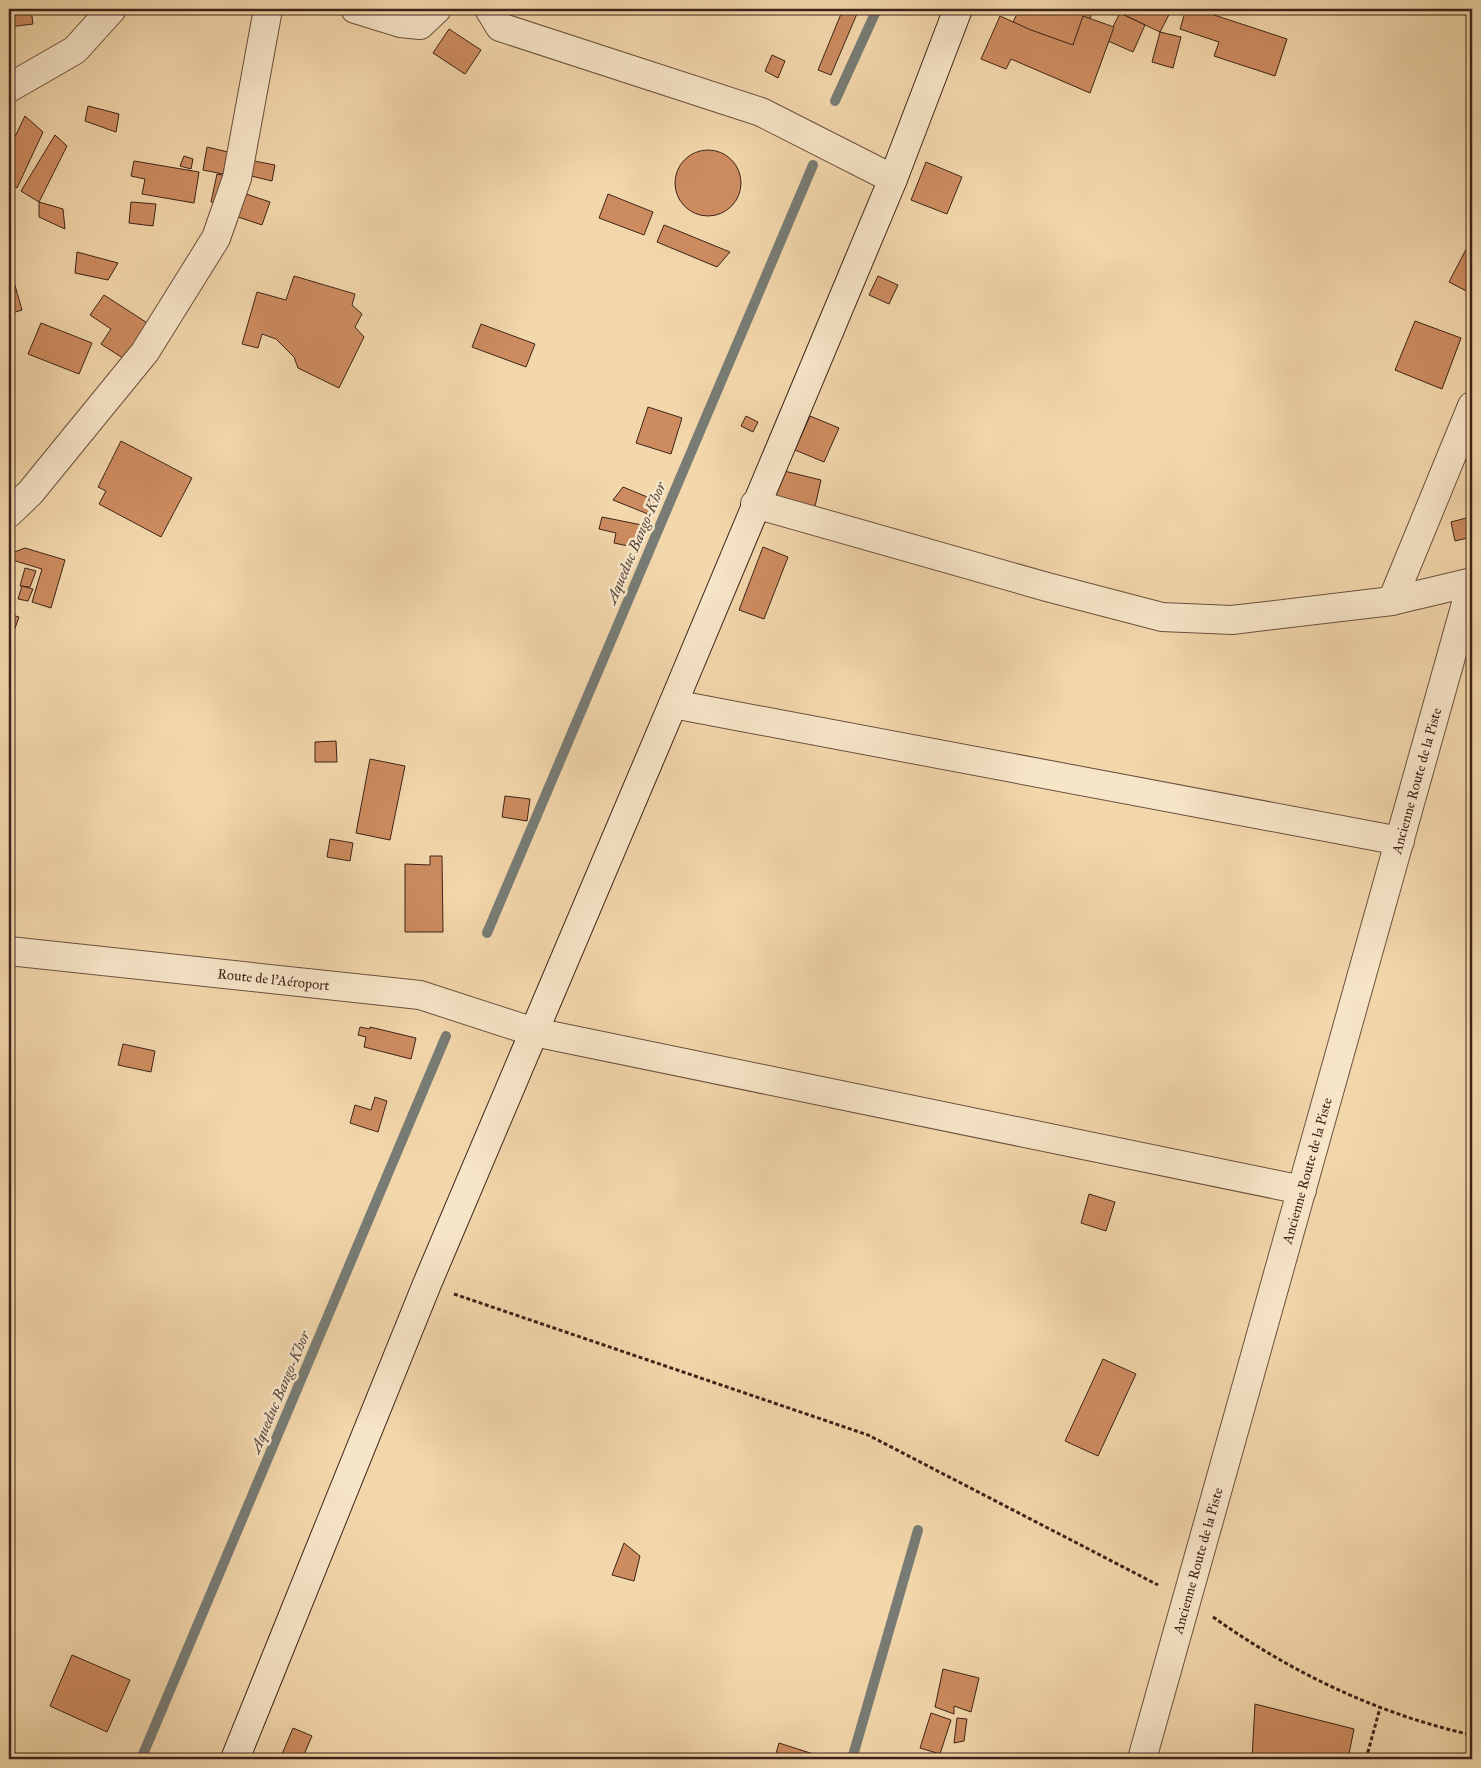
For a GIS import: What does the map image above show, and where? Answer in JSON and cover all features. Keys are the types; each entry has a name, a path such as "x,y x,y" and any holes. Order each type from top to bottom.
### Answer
{"street":[{"path":"9,88 75,50 112,9"},
{"path":"9,513 30,493 145,352 216,238 237,178 268,9"},
{"path":"355,9 400,23 420,25 437,9"},
{"path":"489,9 500,28 761,112 893,179"},
{"path":"235,1759 427,1284 893,179 958,9"},
{"path":"1392,601 1472,406"},
{"path":"755,504 1047,587 1162,617 1232,620 1392,601 1472,582"},
{"name":"Ancienne Route de la Piste","path":"1142,1759 1472,582"},
{"path":"673,704 1400,841"},
{"name":"Route de l'Aéroport","path":"9,951 420,995 534,1032 1302,1190"}],"path":[{"path":"427,1284 868,1435 1187,1599 1255,1647 1349,1696 1380,1708 1472,1735"},
{"path":"1366,1759 1380,1708"}],"building":[{"path":"9,9 31,9 33,24 9,27"},
{"path":"843,9 859,9 831,75 818,70"},
{"path":"1019,9 1094,9 1075,53 1011,27"},
{"path":"1122,9 1172,9 1160,32 1120,13"},
{"path":"1186,9 1196,9 1287,39 1275,76 1214,56 1219,42 1180,29"},
{"path":"1120,13 1145,25 1133,52 1106,40"},
{"path":"1000,16 1031,30 1073,45 1083,16 1114,27 1090,93 1011,59 1006,69 981,59"},
{"path":"449,29 481,50 465,74 433,53"},
{"path":"1160,32 1181,37 1173,68 1152,62"},
{"path":"772,55 785,61 778,78 765,71"},
{"path":"88,106 119,114 116,132 85,121"},
{"path":"25,116 43,132 17,188 9,183 9,149"},
{"path":"55,135 67,146 39,202 21,191"},
{"path":"207,147 228,152 223,174 203,170"},
{"path":"708,150 720,153 731,160 738,171 741,183 738,195 731,206 720,213 708,216 696,213 685,206 678,195 675,183 678,171 685,160 696,153"},
{"path":"184,156 193,159 191,169 180,166"},
{"path":"134,161 199,172 194,203 142,194 145,179 131,176"},
{"path":"254,161 275,165 272,181 251,176"},
{"path":"926,162 962,177 947,214 911,200"},
{"path":"217,174 232,177 226,206 211,202"},
{"path":"246,194 270,202 262,225 238,217"},
{"path":"608,194 653,212 644,235 599,218"},
{"path":"39,202 63,209 65,229 39,217"},
{"path":"131,202 156,204 153,226 129,223"},
{"path":"664,225 730,252 717,267 657,242"},
{"path":"1472,238 1472,294 1449,282"},
{"path":"77,252 118,263 108,280 75,273"},
{"path":"294,276 355,294 352,305 362,314 355,327 364,337 339,388 298,368 294,357 276,339 262,334 258,348 242,344 257,292 286,300"},
{"path":"878,276 898,285 889,304 869,295"},
{"path":"14,282 22,310 9,314 9,283"},
{"path":"104,295 152,326 129,362 101,344 111,329 90,315"},
{"path":"1415,321 1461,338 1442,389 1395,370"},
{"path":"41,323 92,343 79,374 28,354"},
{"path":"481,324 535,344 526,367 472,347"},
{"path":"648,407 682,418 671,454 636,443"},
{"path":"746,416 758,422 753,432 741,426"},
{"path":"810,416 839,428 824,462 795,450"},
{"path":"121,441 192,478 161,537 99,504 106,491 98,487"},
{"path":"780,470 821,480 811,524 768,513"},
{"path":"623,487 657,501 648,514 613,500"},
{"path":"602,517 642,525 637,548 614,543 616,533 599,529"},
{"path":"1470,517 1472,537 1455,541 1451,522"},
{"path":"763,547 788,557 764,619 739,610"},
{"path":"25,548 65,560 51,608 32,602 42,569 9,559 9,554"},
{"path":"25,568 36,571 30,587 20,586"},
{"path":"22,586 33,589 28,601 18,599"},
{"path":"9,614 19,617 9,645"},
{"path":"336,741 337,762 315,762 315,742"},
{"path":"370,759 405,766 390,840 356,833"},
{"path":"505,796 530,799 527,821 502,817"},
{"path":"330,839 353,843 350,861 327,857"},
{"path":"430,856 442,856 443,932 405,932 405,864 430,865"},
{"path":"360,1027 370,1029 370,1027 416,1038 411,1059 364,1047 366,1037 358,1035"},
{"path":"123,1044 155,1051 151,1072 118,1065"},
{"path":"375,1097 387,1101 378,1132 350,1123 355,1105 371,1110"},
{"path":"1089,1194 1115,1202 1106,1231 1081,1223"},
{"path":"1103,1359 1136,1374 1098,1456 1065,1441"},
{"path":"624,1543 640,1556 634,1581 612,1575"},
{"path":"72,1655 130,1680 107,1732 50,1706"},
{"path":"943,1669 979,1678 971,1712 954,1706 954,1714 935,1707"},
{"path":"1255,1704 1354,1729 1348,1759 1252,1759"},
{"path":"931,1713 951,1720 940,1754 920,1748"},
{"path":"957,1718 967,1719 964,1741 954,1743"},
{"path":"293,1728 312,1736 302,1759 280,1759"},
{"path":"779,1743 829,1759 783,1759 775,1757"}],"waterway":[{"name":"Aqueduc Bango-Khor","path":"835,101 877,9"},
{"name":"Aqueduc Bango-Khor","path":"487,933 813,165"},
{"name":"Aqueduc Bango-Khor","path":"141,1759 446,1036"},
{"path":"852,1759 918,1530"}]}
